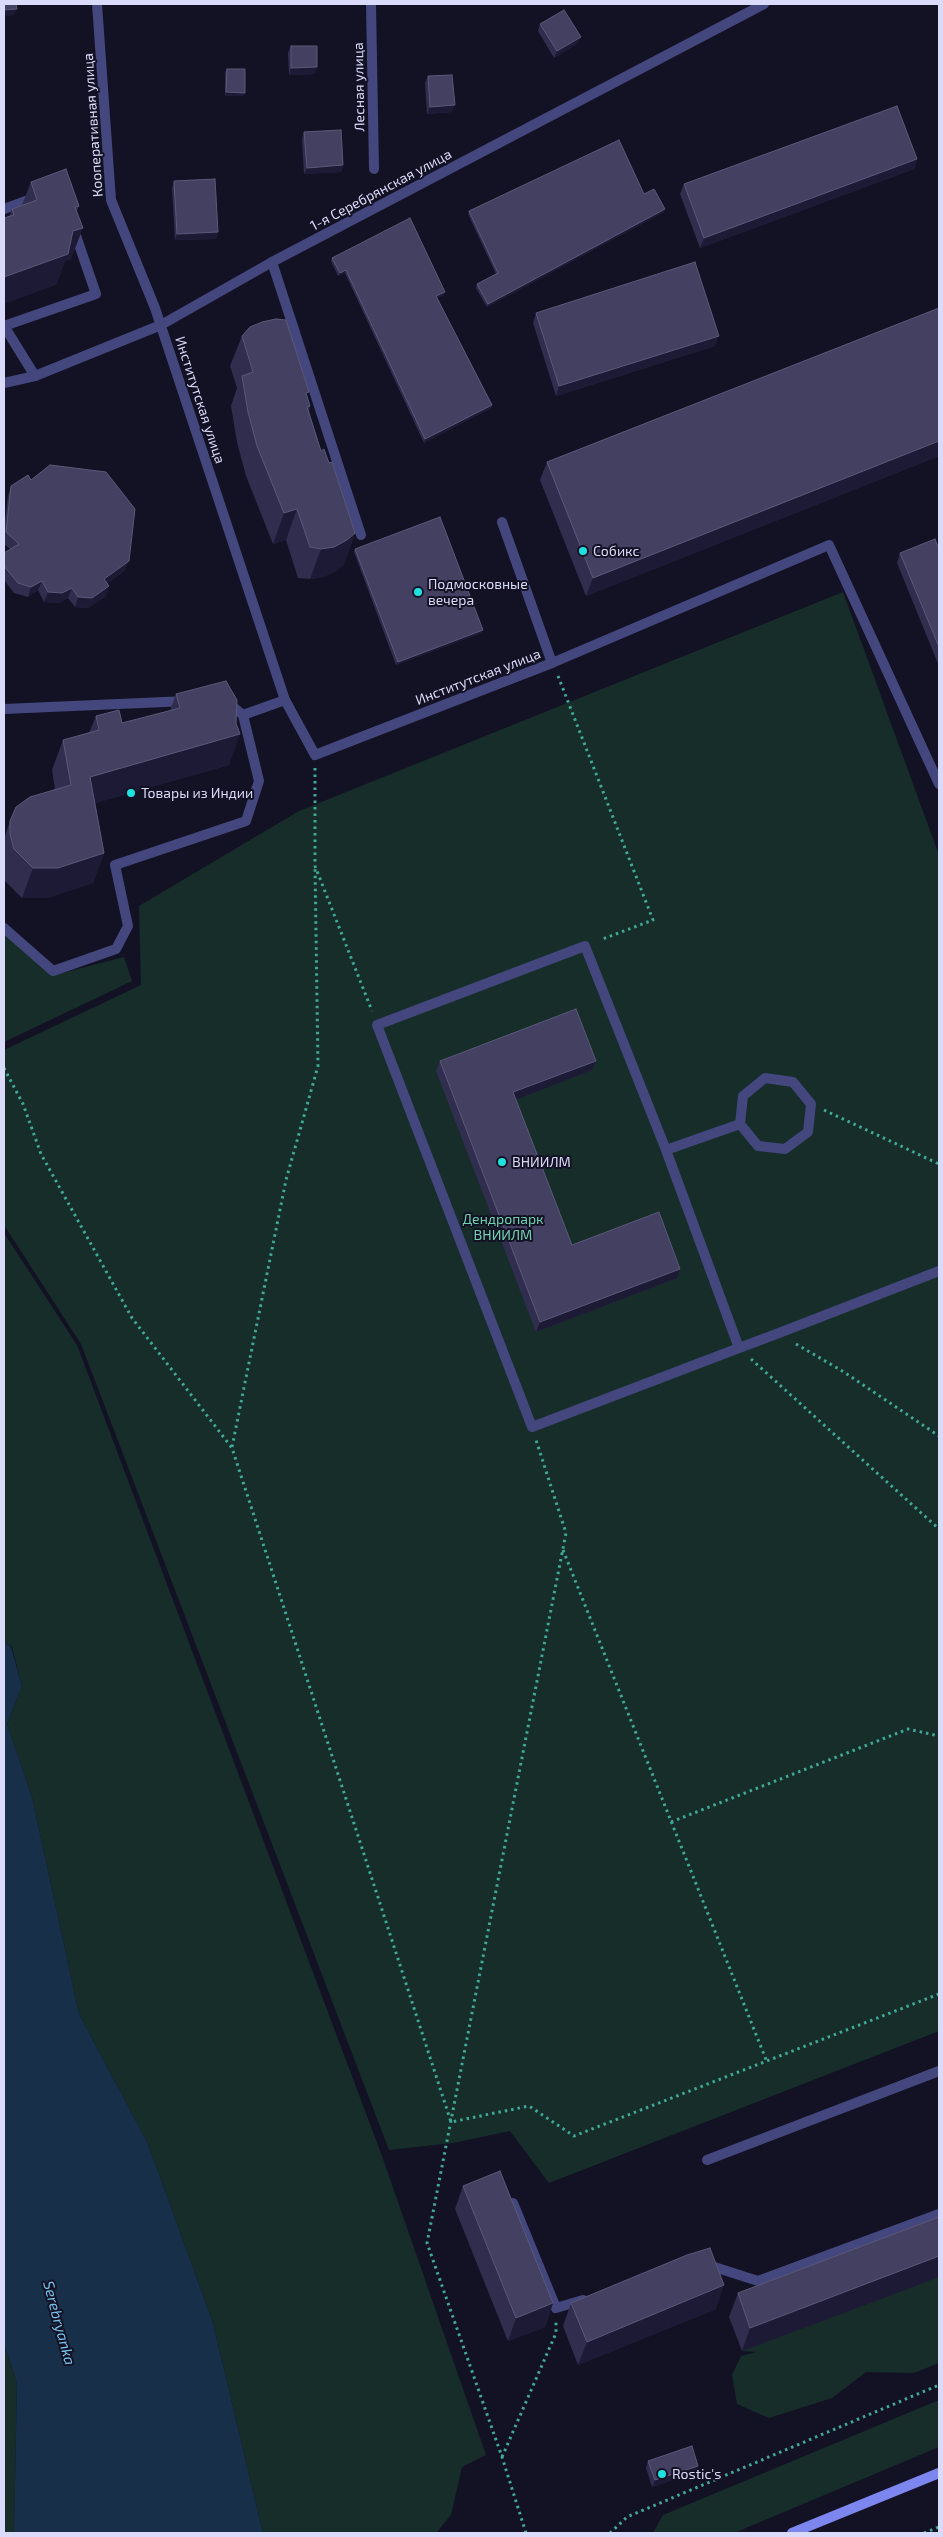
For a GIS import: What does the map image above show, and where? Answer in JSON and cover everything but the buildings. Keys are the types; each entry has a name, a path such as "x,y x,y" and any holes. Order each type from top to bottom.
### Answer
{"main road":[{"path":"797,2532 939,2473"}],"street":[{"name":"Кооперативная улица","path":"97,4 111,200 161,325"},
{"name":"Лесная улица","path":"372,4 374,169"},
{"name":"1-я Серебрянская улица","path":"4,383 35,376 161,325 272,262 764,4"},
{"path":"4,209 41,196"},
{"path":"35,376 4,326 96,294 69,216"},
{"path":"272,262 361,535"},
{"name":"Институтская улица","path":"161,325 285,700 315,755 552,663 829,544 939,784"},
{"path":"502,522 552,663"},
{"path":"4,928 52,971 116,949 128,926 115,865 246,821 259,781 243,715 224,700 214,700"},
{"path":"243,715 285,700"},
{"path":"4,709 195,701"},
{"path":"739,1348 666,1150 585,946 377,1025 532,1427 779,1333 939,1271"},
{"path":"765,1078 793,1082 811,1104 808,1132 786,1149 758,1146 740,1124 743,1096 765,1078"},
{"path":"666,1150 740,1124"},
{"path":"707,2160 939,2071"},
{"path":"513,2203 556,2308 594,2297"},
{"path":"697,2266 707,2263 758,2281 939,2214"}],"path":[{"path":"552,663 653,920 585,946"},
{"path":"232,1448 286,1180 318,1066 315,755"},
{"path":"315,866 377,1025"},
{"path":"4,1068 23,1104 40,1154 132,1318 232,1448 451,2122"},
{"path":"811,1104 939,1164"},
{"path":"779,1333 844,1372 939,1436"},
{"path":"739,1348 939,1529"},
{"path":"526,2533 502,2457 427,2243 566,1533 532,1427"},
{"path":"563,1549 766,2062"},
{"path":"671,1822 908,1729 939,1736"},
{"path":"451,2122 529,2106 574,2136 939,1994"},
{"path":"502,2457 556,2333 556,2308"},
{"path":"610,2533 627,2516 939,2385"},
{"path":"924,2533 939,2527"}],"green space":[{"name":"Дендропарк ВНИИЛМ","path":"843,592 939,855 939,2031 549,2183 510,2131 453,2143 389,2150 81,1344 4,1225 4,1050 141,985 139,906 299,811"},
{"path":"4,922 62,973 124,957 132,981 4,1042"},
{"path":"4,1233 77,1345 382,2156 486,2455 462,2467 451,2515 436,2533 263,2533 213,2323 148,2144 79,2014 32,1797 7,1724 22,1686 12,1647 4,1642"},
{"path":"939,2277 939,2363 914,2373 866,2372 832,2398 769,2418 737,2404 732,2375 741,2356 756,2352 742,2351"},
{"path":"4,2343 17,2383 14,2533 4,2533"},
{"path":"939,2400 939,2447 734,2533 653,2533 663,2515"}],"water":[{"name":"Serebryanka","path":"4,1642 11,1647 22,1686 7,1724 32,1797 79,2014 148,2144 213,2323 263,2533 14,2533 17,2383 4,2343"}],"place":[{"name":"Собикс","path":"583,551"},
{"name":"Подмосковные вечера","path":"418,592"},
{"name":"Товары из Индии","path":"131,793"},
{"name":"ВНИИЛМ","path":"502,1162"},
{"name":"Rostic's","path":"662,2474"}]}
